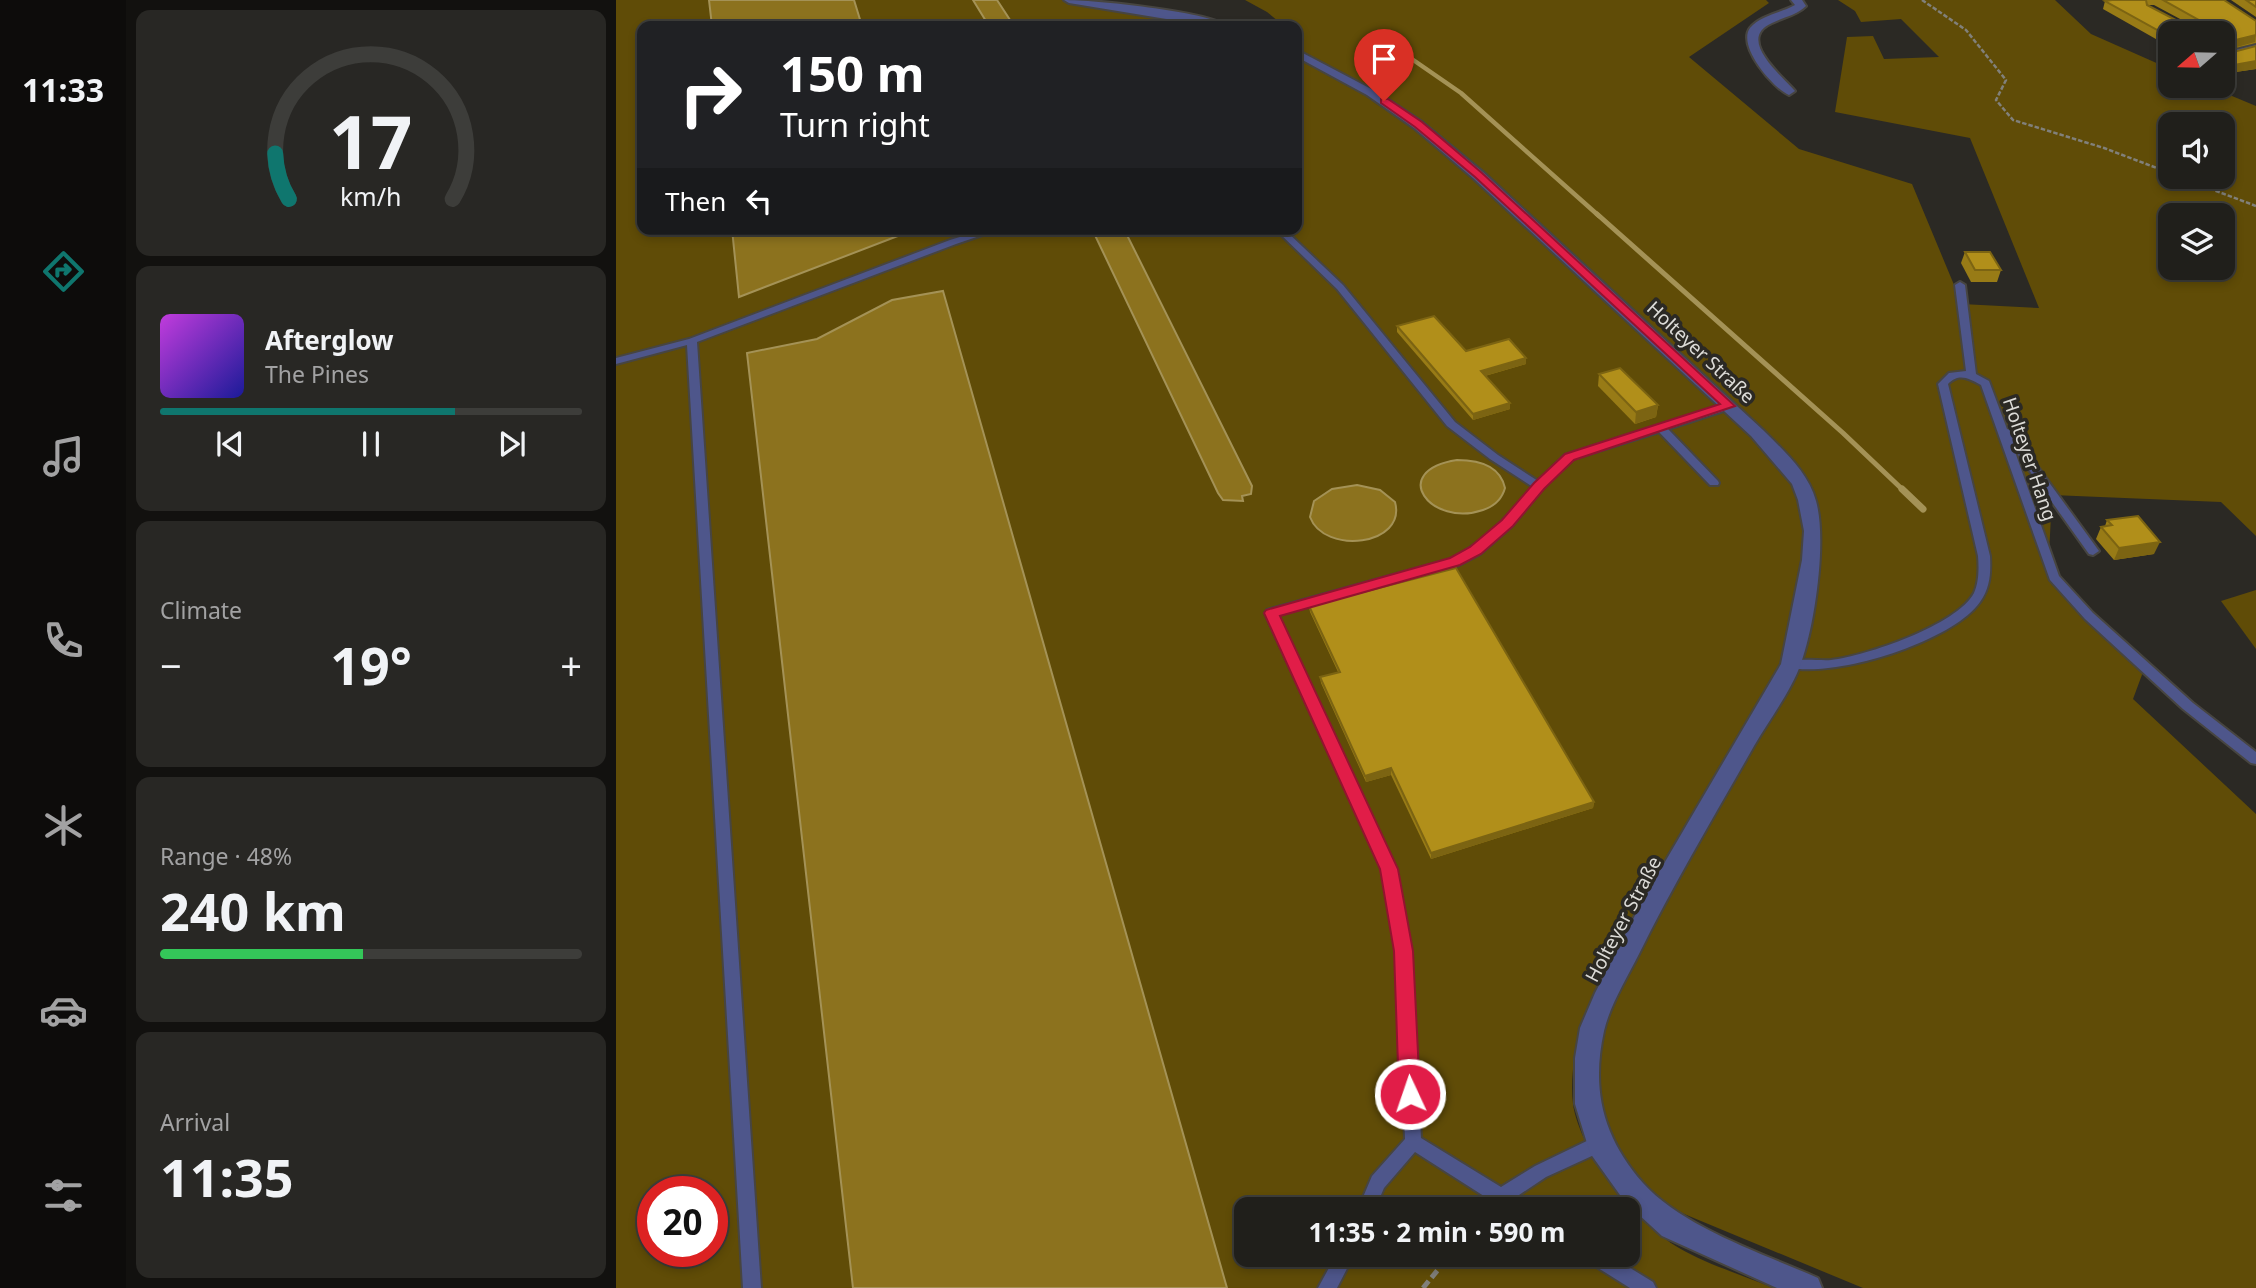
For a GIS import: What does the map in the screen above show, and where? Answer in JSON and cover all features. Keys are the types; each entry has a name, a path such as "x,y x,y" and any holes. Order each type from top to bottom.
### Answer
{"street":[{"path":"1069,0 1200,21"},
{"path":"1789,91 1766,68 1752,42 1754,31 1761,24 1788,15 1801,6 1796,0"},
{"path":"2235,51 2256,48"},
{"name":"Holteyer Straße","path":"1302,56 1371,93 1418,125 1478,175 1729,406 1783,460 1800,483 1807,500 1813,531 1811,560 1808,589 1791,664 1653,903 1592,1028 1587,1058 1588,1104 1599,1144"},
{"path":"1599,1144 1634,1193 1672,1226 1808,1288"}],"lane":[{"path":"616,361 692,341 976,235"},
{"path":"1285,235 1340,287 1451,424 1494,457 1539,486"},
{"path":"1791,664 1816,666 1845,663 1874,654 1937,627 1965,611 1975,601 1985,576 1984,556 1943,384 1949,375 1961,372 1971,374 1960,285"},
{"path":"692,341 752,1288"},
{"name":"Holteyer Hang","path":"1971,374 1985,383 2054,577 2089,616 2188,706 2256,759"},
{"path":"1372,1197 1378,1182 1413,1142 1404,951 1389,869 1271,613 1455,562 1476,551 1508,523 1539,486 1569,457 1729,406"},
{"path":"1998,420 2093,551"},
{"path":"1660,427 1714,483"},
{"path":"1413,1142 1501,1196 1553,1164 1599,1144"},
{"path":"1327,1288 1338,1267"},
{"path":"1613,1267 1647,1288"}],"path":[{"path":"1922,0 1966,30 2006,80 1996,100 2013,120 2104,148 2158,168"},
{"path":"2211,189 2256,206"},
{"path":"1423,1288 1440,1267"}],"shaded area":[{"path":"616,0 1063,0 1196,21 637,21 637,235 1302,235 1302,58 1372,97 1440,147 1714,399 1776,461 1801,500 1806,531 1806,559 1786,663 1581,1025 1575,1054 1573,1104 1587,1144 1623,1197 1234,1197 1234,1267 1640,1267 1640,1216 1679,1248 1773,1288 616,1288"},
{"path":"709,0 854,0 860,21 711,21"},
{"path":"973,0 997,0 1011,21 986,21"},
{"path":"1245,0 1766,0 1769,3 1689,57 1799,149 1912,184 1962,304 2039,308 1970,138 1835,112 1847,37 1873,36 1884,59 1939,57 1901,19 1861,22 1855,11 1838,0 2055,0 2091,34 2158,64 2158,98 2235,97 2256,106 2256,536 2221,502 2052,495 2048,575 2085,616 2143,672 2133,699 2256,814 2256,1288 1863,1288 1672,1209 1644,1188 1619,1161 1603,1130 1596,1086 1596,1056 1608,1006 1662,901 1792,666 1819,669 1856,661 1903,645 1947,624 1964,613 1980,597 1985,580 1985,556 1976,597 1948,621 1891,647 1855,659 1824,663 1794,660 1814,591 1818,530 1813,500 1791,460 1635,313 1422,124 1374,92 1302,54 1302,21 1278,21"},
{"path":"733,235 900,235 739,297"},
{"path":"1095,235 1127,235 1252,486 1251,494 1242,496 1243,501 1223,500"},
{"path":"943,291 1227,1288 853,1288 747,353 817,339 892,300"},
{"path":"1457,460 1487,465 1498,474 1505,488 1497,502 1483,510 1464,513 1447,511 1433,505 1424,496 1421,485 1424,475 1436,466"},
{"path":"1357,485 1380,490 1395,502 1395,517 1389,528 1377,536 1346,541 1331,537 1318,529 1310,517 1314,501 1332,489"},
{"path":"2256,590 2256,649 2221,601"}],"building":[{"path":"2146,0 2147,5 2178,21 2158,21 2158,30 2105,1"},
{"path":"2163,0 2224,0 2256,21 2256,35 2235,40 2235,21 2200,21"},
{"path":"2246,0 2256,0 2256,7"},
{"path":"2256,46 2256,61 2235,65 2235,52"},
{"path":"1965,252 1990,252 2001,270 1975,270"},
{"path":"1434,316 1466,351 1509,339 1526,358 1481,371 1510,403 1473,414 1397,326"},
{"path":"1620,368 1658,405 1636,412 1599,374"},
{"path":"2138,516 2160,542 2119,548 2101,527 2112,525 2107,520"},
{"path":"1456,568 1594,802 1431,853 1391,768 1365,776 1320,677 1340,672 1309,606"}],"waterway":[{"path":"1393,46 1461,93 1599,216"},
{"path":"1597,214 1843,433 1903,490"},
{"path":"1902,489 1923,509"}],"route":[{"path":"1384,101 1418,125 1478,175 1729,406 1569,457 1539,486 1508,523 1476,551 1455,562 1271,613 1389,869 1404,951 1410,1094"}]}
